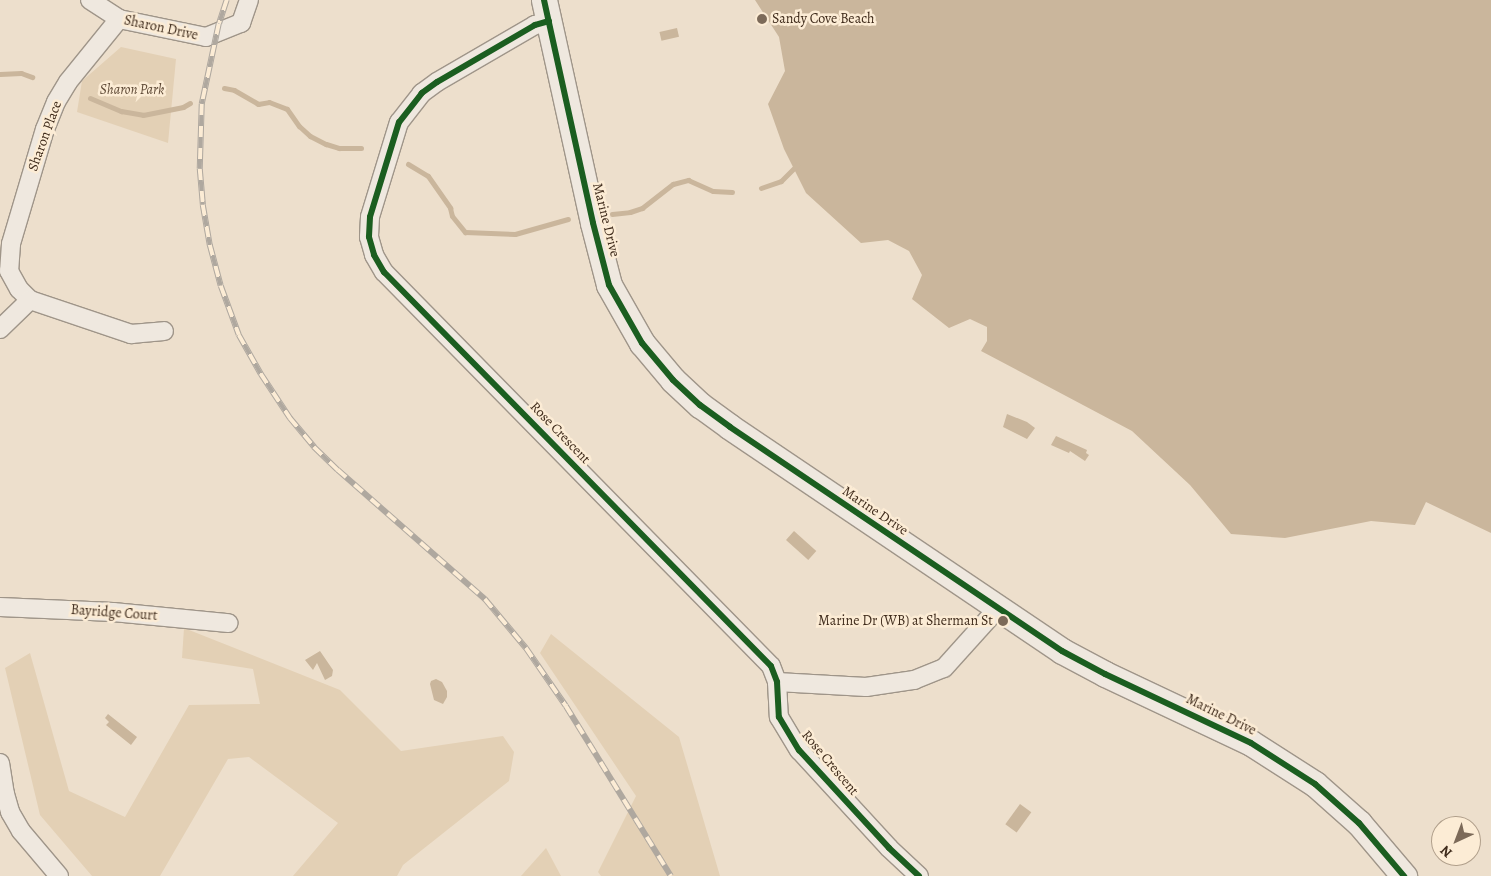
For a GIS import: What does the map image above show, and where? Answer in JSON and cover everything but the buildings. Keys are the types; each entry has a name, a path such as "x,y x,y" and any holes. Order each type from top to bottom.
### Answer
{"main road":[{"name":"Marine Drive","path":"546,7 593,223 610,285 642,343 673,380 700,405 1062,651 1105,674 1251,743 1315,784 1359,823 1404,876"}],"street":[{"name":"Sharon Drive","path":"90,0 119,19 206,37 241,24 249,0"},
{"name":"Rose Crescent","path":"546,7 535,25 437,82 422,93 400,122 370,217 369,237 374,255 384,272 770,666 777,682 779,717 799,750 890,848 919,876"},
{"name":"Sharon Place","path":"30,300 4,273 45,128 56,102 68,82 119,19"},
{"path":"0,329 30,300 130,334 164,331"},
{"name":"Bayridge Court","path":"0,607 113,612 228,624"},
{"path":"777,682 866,688 914,680 944,668 998,608"},
{"path":"0,763 4,794 10,812 21,831 59,876"}],"green space":[{"name":"Sharon Park","path":"121,47 176,59 168,143 77,112 82,81"},
{"path":"184,628 340,690 401,751 503,736 514,752 509,781 403,865 397,876 293,876 338,823 249,757 228,759 160,876 92,876 40,815 5,668 30,653 69,791 125,817 189,705 260,704 253,669 182,658"},
{"path":"551,634 679,737 720,876 601,876 598,872 636,796 540,653"},
{"path":"546,848 561,876 521,876"}],"shaded area":[{"path":"755,0 1491,0 1491,533 1426,502 1415,525 1371,521 1285,538 1231,534 1190,485 1132,431 981,351 987,341 987,327 970,319 949,328 912,299 922,275 909,251 888,240 861,243 806,193 784,149 768,104 785,71 779,37"},
{"path":"677,28 679,37 661,41 659,32"},
{"path":"1007,414 1027,422 1035,428 1027,439 1003,427"},
{"path":"1056,436 1087,450 1086,453 1089,455 1085,461 1070,451 1069,453 1051,445"},
{"path":"794,531 816,551 808,560 786,540"},
{"path":"320,651 333,670 332,676 325,680 317,663 313,670 305,660"},
{"path":"436,679 442,682 447,691 447,697 443,704 434,700 430,684 431,681"},
{"path":"108,714 137,737 131,745 106,725 109,722 105,718"},
{"path":"1020,804 1031,812 1017,832 1005,824"}],"waterway":[{"path":"0,74 21,73 32,77"},
{"path":"224,88 234,90 258,104 269,102 287,109 299,126 310,136 326,144 339,148 361,148"},
{"path":"90,98 121,111 143,115 183,107 190,103"},
{"path":"408,164 428,176 450,208 452,216 465,232 515,234 568,219"},
{"path":"761,188 781,181 797,165"},
{"path":"612,214 630,212 642,208 673,184 688,180 713,191 732,192"}],"railway":[{"path":"227,0 219,24 202,104 200,169 203,205 210,245 221,286 239,335 261,374 290,418 314,447 485,599 526,648 566,706 671,876"}],"cycle path":[{"path":"544,0 593,223 609,285 642,343 673,380 700,405 730,427 1062,651 1105,674 1251,743 1315,784 1359,823 1404,876"},
{"path":"549,21 535,25 437,82 422,93 399,122 370,217 369,237 374,255 384,272 771,666 777,682 779,717 799,750 889,848 919,876"}],"place":[{"name":"Sandy Cove Beach","path":"762,19"},
{"name":"Marine Dr (WB) at Sherman St","path":"1003,621"}]}
